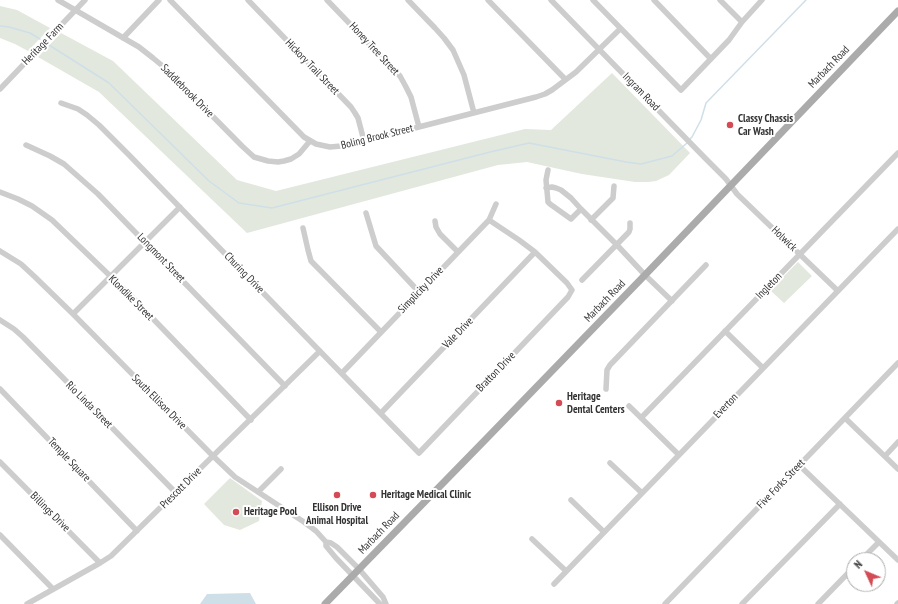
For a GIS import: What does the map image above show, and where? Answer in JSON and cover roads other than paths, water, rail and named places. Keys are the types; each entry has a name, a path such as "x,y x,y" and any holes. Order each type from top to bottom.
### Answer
{"main road":[{"name":"Marbach Road","path":"325,604 645,275 898,11"}],"street":[{"name":"Saddlebrook Drive","path":"58,0 144,51 161,65 254,157 271,162 284,161 299,154 310,141"},
{"name":"Heritage Farm","path":"0,89 85,0"},
{"path":"123,38 160,0"},
{"name":"Boling Brook Street","path":"170,0 304,137 323,146 333,148 545,94 576,72 620,28"},
{"name":"Hickory Trail Street","path":"248,0 351,107 358,118 364,141"},
{"name":"Honey Tree Street","path":"327,0 400,76 411,97 419,127"},
{"path":"408,0 444,38 453,50 464,76 474,113"},
{"path":"488,0 565,79"},
{"name":"Ingram Road","path":"551,0 726,180 730,186"},
{"path":"593,0 680,90 729,40 742,22 762,0"},
{"path":"654,0 711,58"},
{"path":"720,0 742,22"},
{"name":"Churing Drive","path":"61,103 78,110 99,125 419,453"},
{"name":"Longmont Street","path":"26,145 64,164 98,194 285,386"},
{"name":"Ingleton","path":"641,418 898,153"},
{"path":"548,170 546,180 548,202 571,218 581,209"},
{"path":"591,220 613,198 614,186"},
{"name":"Holwick","path":"730,186 838,291"},
{"path":"546,188 552,187 561,190 571,198 672,301"},
{"name":"Klondike Street","path":"0,192 18,199 42,212 52,220 131,296 250,420"},
{"name":"Simplicity Drive","path":"342,373 489,220 496,204"},
{"path":"73,314 180,207"},
{"path":"366,212 376,246 419,292"},
{"path":"489,220 535,252"},
{"path":"435,221 436,227 440,234 458,252"},
{"path":"582,280 629,232 630,223"},
{"path":"303,228 311,261 381,332"},
{"name":"Everton","path":"554,584 898,229"},
{"name":"South Ellison Drive","path":"0,251 21,264 36,277 235,477 316,531 326,542 326,546 336,558 380,604"},
{"name":"Bratton Drive","path":"419,453 568,297 572,290 567,283 535,252"},
{"name":"Vale Drive","path":"380,413 535,252"},
{"path":"606,389 607,370 610,365 706,266"},
{"name":"Rio Linda Street","path":"0,320 23,337 176,493"},
{"path":"725,332 763,368"},
{"name":"Prescott Drive","path":"27,604 111,556 320,351"},
{"name":"Five Forks Street","path":"665,604 898,363"},
{"name":"Temple Square","path":"0,389 137,531"},
{"path":"629,406 679,455"},
{"path":"845,418 898,469"},
{"path":"885,456 898,442"},
{"name":"Billings Drive","path":"0,462 100,563"},
{"path":"610,463 642,493"},
{"path":"800,465 898,560"},
{"path":"258,492 281,469"},
{"path":"571,500 604,532"},
{"path":"742,604 840,504"},
{"path":"0,535 53,589"},
{"path":"532,539 566,571"},
{"name":"South Ellison Drive","path":"326,542 331,542 359,569 383,597 386,604"},
{"path":"869,552 879,542"},
{"path":"336,558 341,552"},
{"path":"818,604 846,575"}],"waterway":[{"path":"689,140 701,120 706,103 806,0"},
{"path":"0,26 30,33 40,39"},
{"path":"49,45 109,83 209,181 239,203 272,208 529,143 641,164 672,156 687,143"}],"place":[{"name":"Classy Chassis Car Wash","path":"730,125"},
{"name":"Heritage Dental Centers","path":"559,403"},
{"name":"Ellison Drive Animal Hospital","path":"337,495"},
{"name":"Heritage Medical Clinic","path":"373,495"},
{"name":"Heritage Pool","path":"236,512"}]}
